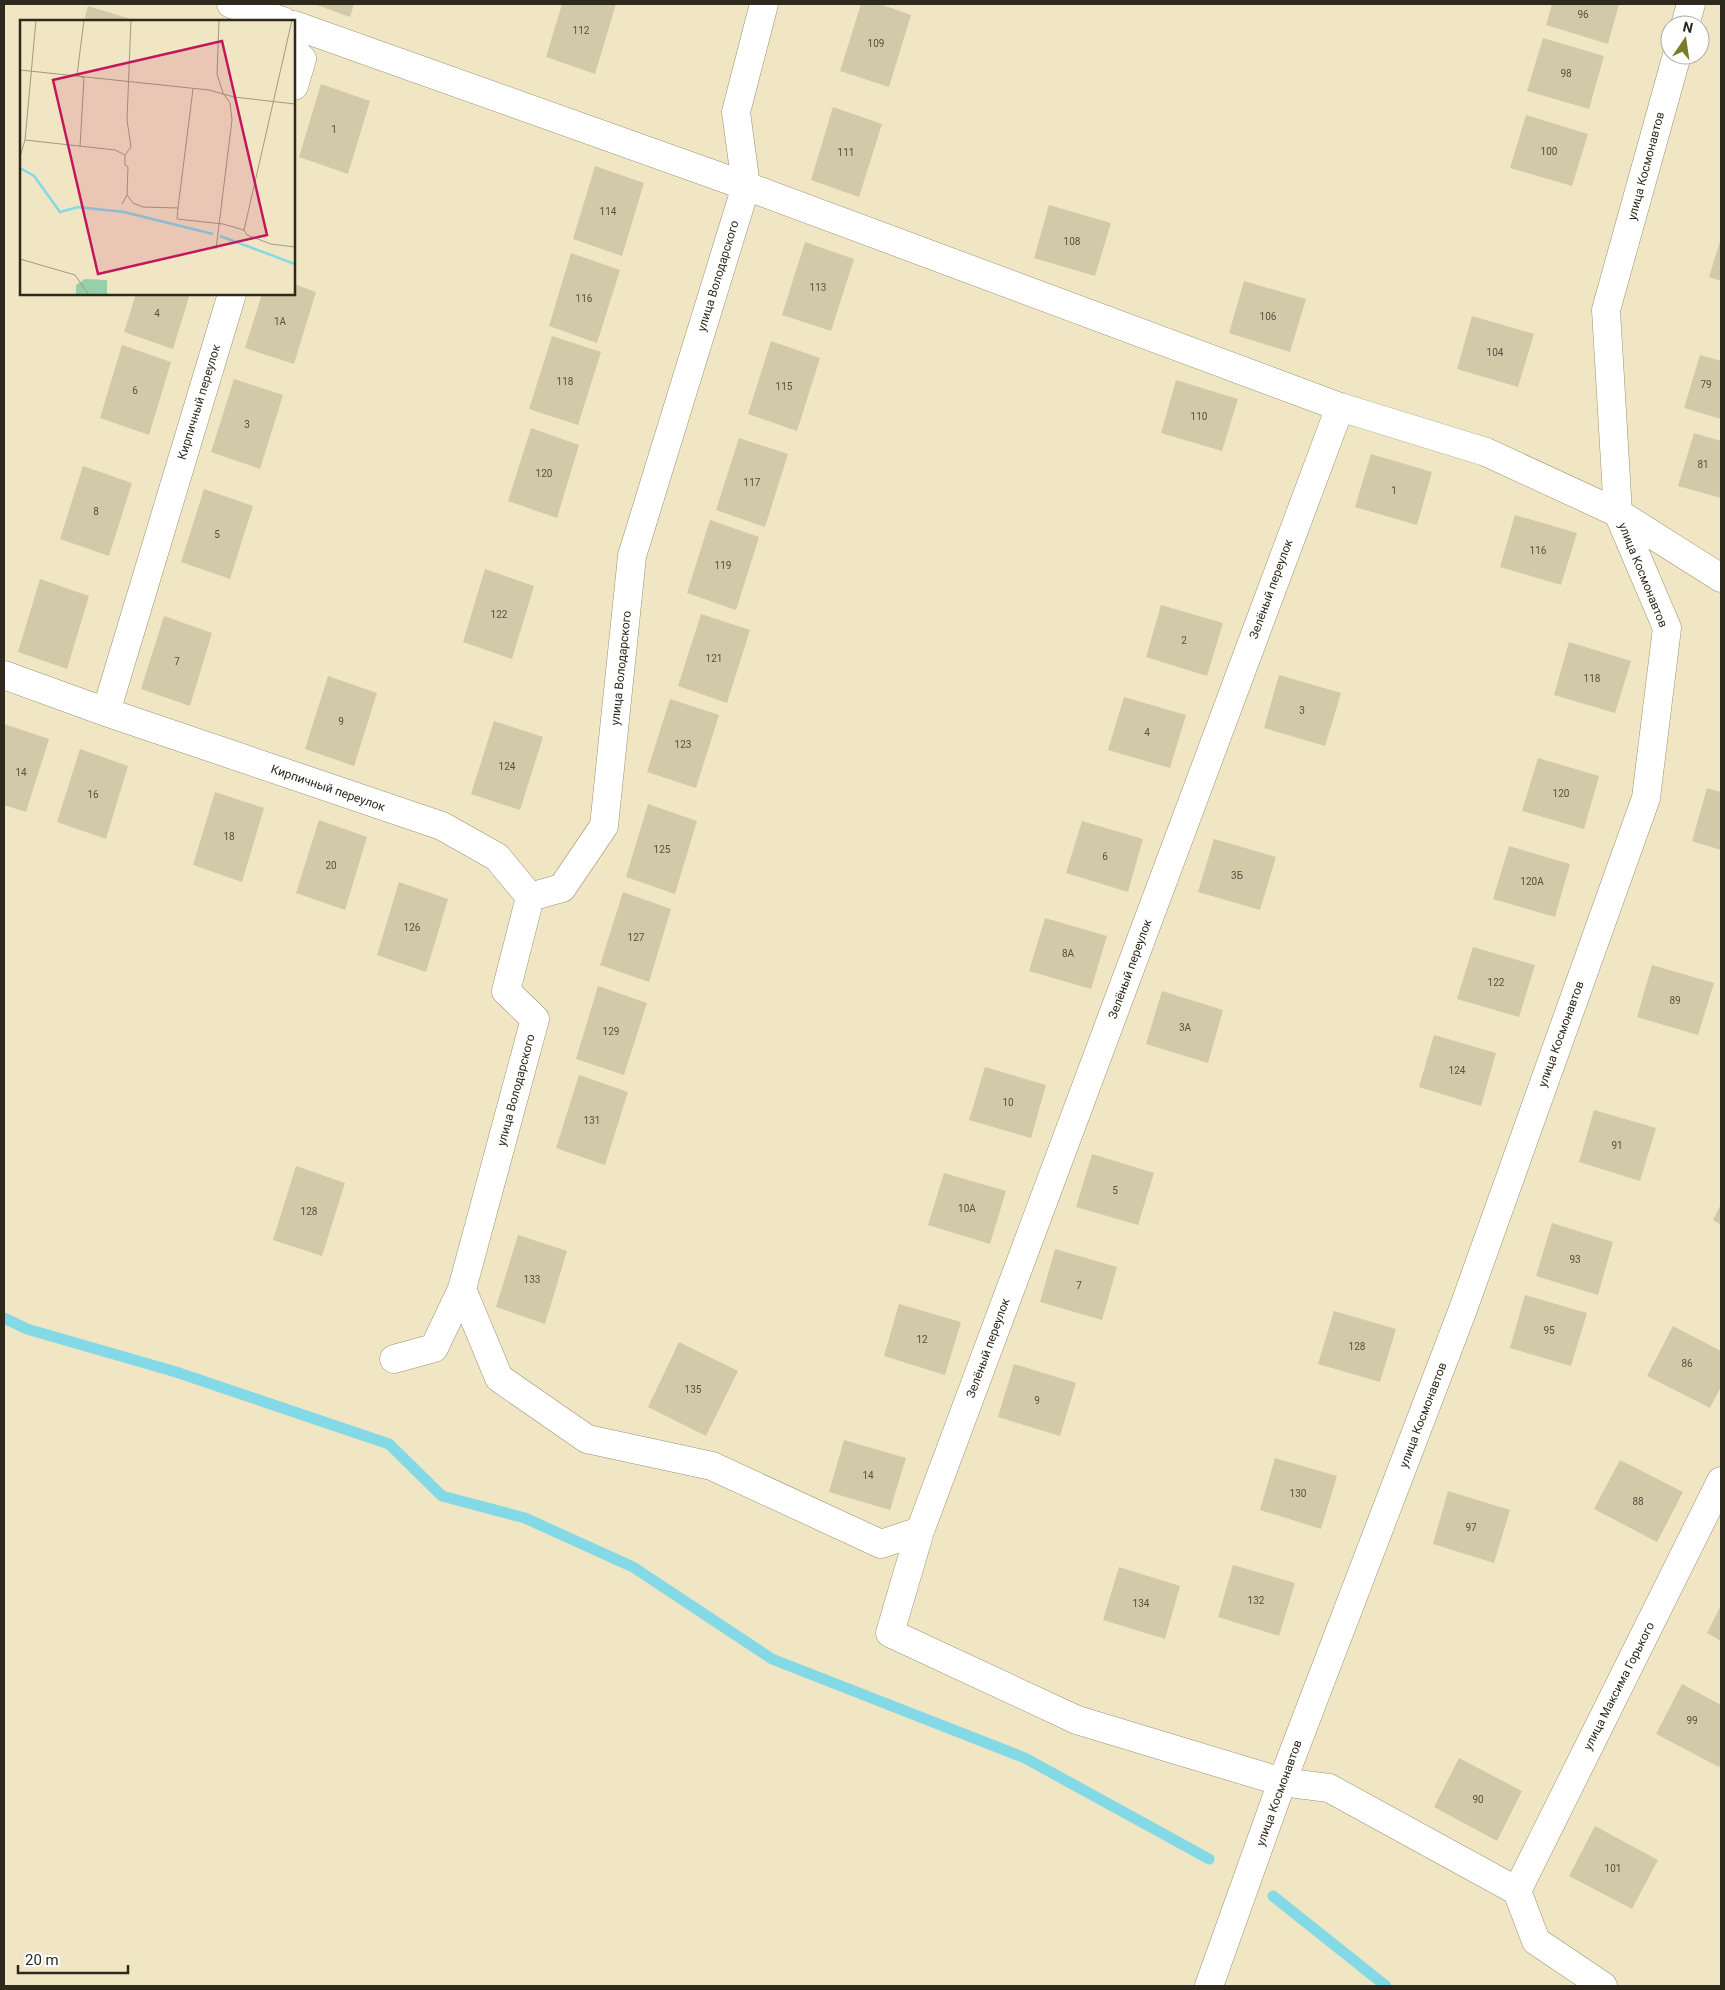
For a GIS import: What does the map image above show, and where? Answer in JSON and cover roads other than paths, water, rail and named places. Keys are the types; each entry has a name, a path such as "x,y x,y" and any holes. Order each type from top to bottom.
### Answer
{"street":[{"name":"улица Володарского","path":"462,1289 535,1019 506,991 530,897 562,888 604,826 632,556 746,186 736,112 764,4"},
{"path":"247,9 281,20"},
{"path":"295,25 746,186 1340,406 1486,452 1618,513 1721,578"},
{"path":"295,52 302,58 295,82"},
{"name":"улица Космонавтов","path":"1209,1986 1282,1782 1462,1312 1646,798 1668,628 1618,513 1606,310 1674,65"},
{"name":"Кирпичный переулок","path":"106,712 232,295"},
{"name":"Зелёный переулок","path":"1282,1782 1077,1720 890,1632 920,1531 1340,406"},
{"name":"Кирпичный переулок","path":"4,674 106,712 442,826 497,857 530,897"},
{"path":"462,1289 499,1378 587,1439 712,1466 881,1544 920,1531"},
{"path":"394,1360 434,1348 462,1289"},
{"name":"улица Максима Горького","path":"1517,1891 1721,1481"},
{"path":"1282,1782 1328,1788 1517,1891 1536,1941 1603,1986"}],"waterway":[{"path":"4,1318 27,1329 176,1372 389,1444 442,1496 525,1518 633,1567 772,1659 1025,1758 1209,1859"},
{"path":"1273,1896 1386,1986"}]}
